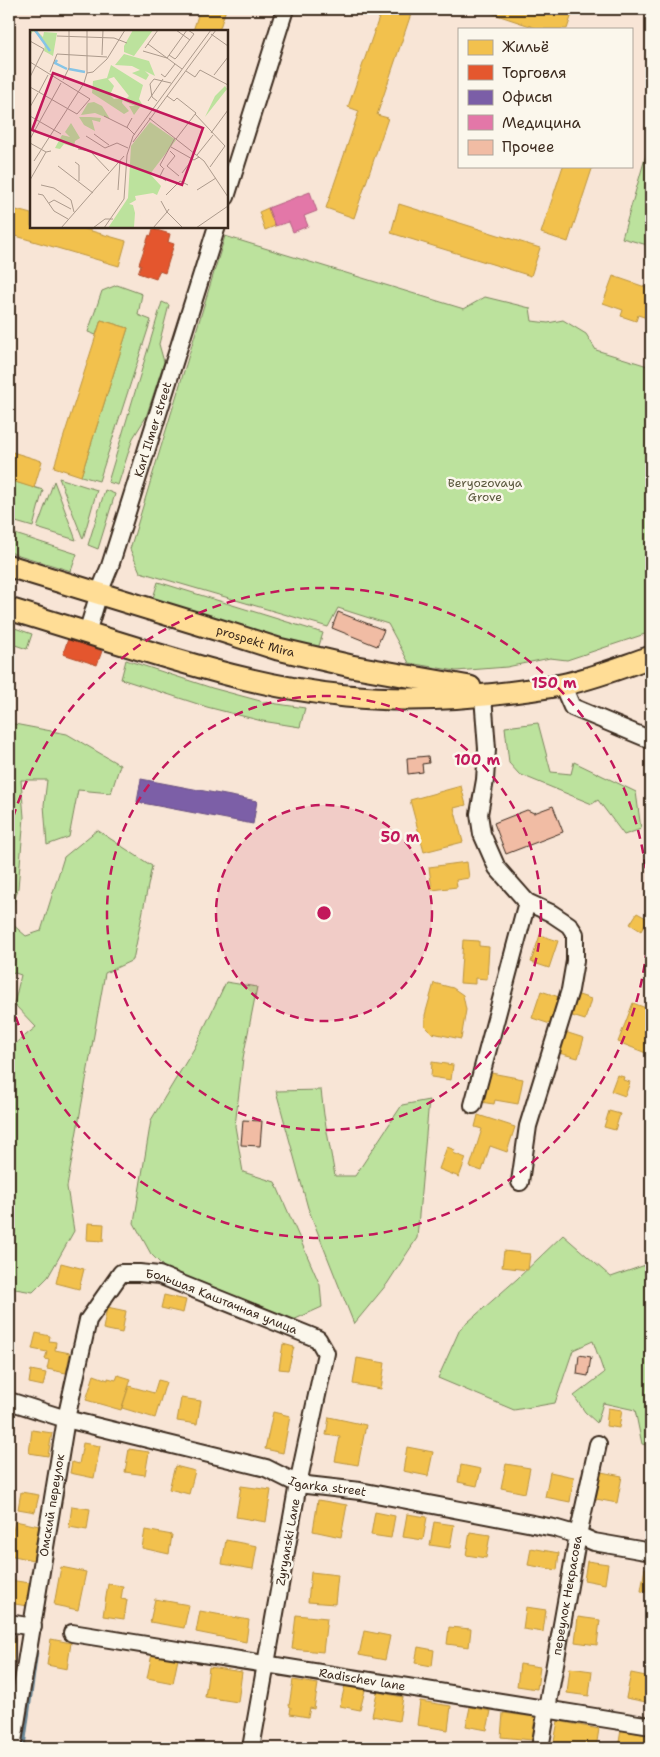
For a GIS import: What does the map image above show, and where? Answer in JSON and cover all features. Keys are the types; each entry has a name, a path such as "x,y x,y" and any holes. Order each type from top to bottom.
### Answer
{"main road":[{"name":"prospekt Mira","path":"9,566 278,650 367,670 507,693"},
{"name":"prospekt Mira","path":"9,609 214,672 270,685 345,696 388,699 482,696 507,693 562,684 594,676 651,657"}],"street":[{"path":"228,191 285,9"},
{"name":"Karl Ilmer street","path":"86,633 110,566 216,228"},
{"path":"562,684 572,706 651,740"},
{"path":"482,696 487,749 485,780 478,814 482,834 497,868 527,902 551,912 569,925 575,934 575,961 570,990 528,1126 520,1182"},
{"path":"473,1106 527,902"},
{"name":"Большая Каштачная улица","path":"121,1273 159,1275 318,1339"},
{"name":"Омский переулок","path":"12,1748 66,1419 88,1320 121,1273"},
{"name":"Zyryanski Lane","path":"251,1748 298,1484 326,1353 318,1339"},
{"name":"Igarka street","path":"9,1401 66,1419 266,1468 298,1484 360,1491 554,1528 594,1542 651,1552"},
{"name":"переулок Некрасова","path":"540,1748 578,1535 598,1444"},
{"path":"9,1623 33,1627"},
{"name":"Radischev lane","path":"72,1633 651,1726"}],"green space":[{"path":"651,141 651,246 622,238"},
{"name":"Beryozovaya Grove","path":"225,236 464,309 485,297 530,308 532,321 548,323 563,320 586,334 596,350 651,367 651,632 567,660 550,658 507,667 456,671 409,663 388,624 338,608 328,627 140,572 130,549"},
{"path":"117,285 142,294 138,315 151,320 99,481 81,476 128,328 101,320 96,335 88,332 102,291"},
{"path":"162,302 169,305 159,344 164,362 146,417 133,438 118,485 108,482"},
{"path":"59,478 97,490 83,539"},
{"path":"9,480 43,490 33,527 9,520"},
{"path":"54,481 76,540 37,528"},
{"path":"105,490 115,494 98,549 88,545"},
{"path":"9,532 77,554 71,571 9,552"},
{"path":"158,582 323,633 317,652 152,601"},
{"path":"9,626 32,634 27,649 9,643"},
{"path":"126,660 212,688 264,702 305,708 300,727 262,721 207,707 121,679"},
{"path":"9,723 67,734 120,765 111,793 78,790 69,837 47,845 44,805 47,780 21,780 24,817 18,888 11,913 9,913"},
{"path":"538,723 551,772 571,774 574,762 636,792 641,829 624,835 598,800 592,804 519,774 509,763 505,727"},
{"path":"97,830 152,866 133,960 105,973 67,1187 74,1231 48,1277 33,1292 9,1288 9,1087 12,1086 10,1048 36,1027 14,1004 21,975 9,971 9,926 12,924 26,936 41,931 64,857"},
{"path":"226,982 257,987 243,1058 235,1126 243,1172 275,1182 320,1285 322,1307 291,1321 172,1275 151,1254 134,1223 151,1120 195,1047"},
{"path":"321,1090 335,1176 355,1176 402,1105 429,1100 417,1238 387,1284 354,1324 308,1208 276,1091"},
{"path":"563,1235 611,1277 651,1263 651,1446 642,1444 635,1410 603,1403 597,1423 585,1412 574,1396 604,1373 593,1341 573,1350 555,1403 514,1410 438,1378 460,1329"}],"building: Жильё":[{"path":"200,9 226,9 219,30 193,30"},
{"path":"382,9 397,9 411,14 377,115 388,118 354,218 326,208 359,111 348,107"},
{"path":"479,9 565,9 573,11 567,28 536,28"},
{"path":"562,168 592,168 568,242 541,233"},
{"path":"399,204 540,248 531,276 391,233"},
{"path":"9,208 30,214 30,228 81,228 126,241 119,266 9,234"},
{"path":"268,208 275,226 265,230 259,212"},
{"path":"613,276 651,289 650,319 638,315 636,321 621,316 623,310 603,303"},
{"path":"101,320 128,328 81,476 54,467"},
{"path":"9,451 42,461 34,488 9,480"},
{"path":"461,786 466,805 454,808 463,842 424,852 410,800"},
{"path":"467,862 469,878 456,880 457,887 432,890 429,867"},
{"path":"637,913 648,919 641,931 630,924"},
{"path":"540,935 558,941 549,968 531,962"},
{"path":"463,940 479,941 479,946 489,947 487,979 475,978 475,984 460,983"},
{"path":"434,983 453,988 463,995 466,1010 461,1039 432,1033 425,1026 425,1015"},
{"path":"541,991 559,997 550,1024 532,1018"},
{"path":"576,994 591,999 585,1020 569,1015"},
{"path":"633,1003 651,1010 651,1055 618,1042"},
{"path":"562,1031 584,1038 578,1058 555,1052"},
{"path":"432,1062 453,1065 451,1080 431,1077"},
{"path":"486,1072 523,1079 518,1104 495,1100 494,1104 480,1102"},
{"path":"617,1075 624,1077 623,1080 630,1082 625,1096 611,1091"},
{"path":"609,1111 620,1114 615,1130 604,1127"},
{"path":"478,1115 515,1127 507,1152 490,1146 482,1171 470,1167 482,1129 475,1127"},
{"path":"447,1147 455,1150 453,1153 466,1158 459,1177 439,1169"},
{"path":"88,1223 104,1224 103,1241 87,1240"},
{"path":"504,1251 530,1254 528,1270 502,1267"},
{"path":"61,1263 84,1269 79,1289 56,1283"},
{"path":"164,1295 186,1300 183,1313 161,1308"},
{"path":"107,1307 126,1311 122,1333 103,1329"},
{"path":"36,1333 50,1336 49,1341 56,1342 55,1350 70,1353 66,1373 47,1369 49,1360 45,1359 47,1352 32,1349"},
{"path":"9,1337 14,1338 12,1349 9,1348"},
{"path":"283,1344 294,1347 288,1370 279,1369"},
{"path":"357,1358 385,1363 381,1389 353,1384"},
{"path":"31,1370 46,1373 43,1386 29,1383"},
{"path":"94,1375 108,1380 108,1378 116,1380 118,1375 131,1379 121,1410 86,1400"},
{"path":"158,1380 166,1382 155,1418 122,1408 129,1386 154,1393"},
{"path":"181,1398 201,1401 197,1424 177,1421"},
{"path":"608,1408 622,1410 619,1428 606,1426"},
{"path":"273,1412 290,1416 283,1453 265,1449"},
{"path":"329,1417 366,1425 358,1465 335,1461 340,1437 326,1435"},
{"path":"32,1430 52,1433 48,1456 29,1453"},
{"path":"83,1443 100,1446 94,1478 70,1473 72,1462 79,1464"},
{"path":"407,1447 433,1452 428,1476 403,1471"},
{"path":"129,1449 149,1452 145,1475 125,1472"},
{"path":"506,1464 530,1468 525,1493 501,1488"},
{"path":"461,1465 481,1469 477,1486 458,1482"},
{"path":"175,1466 195,1471 189,1494 169,1489"},
{"path":"550,1472 574,1477 570,1502 545,1497"},
{"path":"601,1472 622,1476 617,1503 596,1499"},
{"path":"241,1486 271,1490 266,1522 236,1517"},
{"path":"21,1492 39,1495 35,1512 18,1509"},
{"path":"318,1500 347,1505 341,1537 313,1531"},
{"path":"72,1506 90,1509 87,1530 69,1527"},
{"path":"375,1512 395,1516 391,1538 371,1535"},
{"path":"407,1514 427,1517 423,1540 403,1537"},
{"path":"15,1521 39,1526 33,1560 9,1555"},
{"path":"434,1522 454,1525 450,1548 430,1545"},
{"path":"145,1530 172,1535 169,1554 142,1548"},
{"path":"470,1532 490,1535 486,1558 466,1555"},
{"path":"226,1540 257,1546 253,1569 222,1564"},
{"path":"531,1548 559,1553 557,1570 528,1565"},
{"path":"587,1561 608,1564 605,1584 584,1580"},
{"path":"61,1567 86,1572 78,1610 54,1605"},
{"path":"645,1568 651,1569 651,1593 641,1591"},
{"path":"311,1572 338,1575 335,1604 308,1602"},
{"path":"9,1580 30,1583 27,1606 9,1603"},
{"path":"108,1584 123,1586 121,1599 127,1600 124,1619 103,1616"},
{"path":"155,1599 189,1605 184,1628 150,1622"},
{"path":"526,1607 546,1610 543,1632 523,1629"},
{"path":"200,1611 249,1620 246,1642 196,1632"},
{"path":"296,1615 327,1618 323,1652 292,1649"},
{"path":"578,1617 600,1620 597,1645 575,1642"},
{"path":"449,1627 471,1629 469,1647 447,1644"},
{"path":"364,1631 390,1636 385,1660 359,1655"},
{"path":"9,1637 15,1638 13,1662 9,1662"},
{"path":"51,1639 71,1643 67,1669 47,1665"},
{"path":"418,1647 434,1650 432,1666 415,1663"},
{"path":"152,1654 178,1659 173,1683 147,1678"},
{"path":"520,1664 540,1667 537,1689 517,1686"},
{"path":"209,1667 242,1672 238,1702 205,1697"},
{"path":"570,1668 592,1671 589,1696 567,1693"},
{"path":"631,1673 651,1677 651,1703 626,1698"},
{"path":"293,1680 318,1684 314,1709 310,1708 308,1717 290,1714 291,1707 289,1706"},
{"path":"345,1685 365,1690 360,1710 340,1706"},
{"path":"377,1692 403,1697 399,1721 372,1716"},
{"path":"420,1701 451,1706 448,1730 417,1725"},
{"path":"470,1707 491,1711 487,1730 466,1726"},
{"path":"503,1713 535,1717 532,1740 501,1737"},
{"path":"558,1721 599,1729 596,1748 553,1747"},
{"path":"621,1730 647,1735 645,1748 618,1748"}],"building: Торговля":[{"path":"153,229 170,234 168,242 174,244 165,273 159,271 156,279 138,273 141,265 139,264"},
{"path":"651,316 651,332 646,330"},
{"path":"68,639 102,651 97,665 63,654"}],"building: Офисы":[{"path":"141,779 257,801 253,824 137,802"}],"building: Медицина":[{"path":"310,192 317,211 304,216 308,226 293,232 289,222 275,226 268,208"}],"building: Прочее":[{"path":"338,612 384,630 377,646 332,628"},
{"path":"428,756 429,763 422,764 423,772 408,774 407,758"},
{"path":"553,806 563,832 506,854 494,823 527,810 534,813"},
{"path":"243,1120 262,1121 260,1146 241,1145"},
{"path":"579,1355 591,1357 588,1376 577,1374"}],"waterway":[{"path":"23,1748 36,1653"}]}
